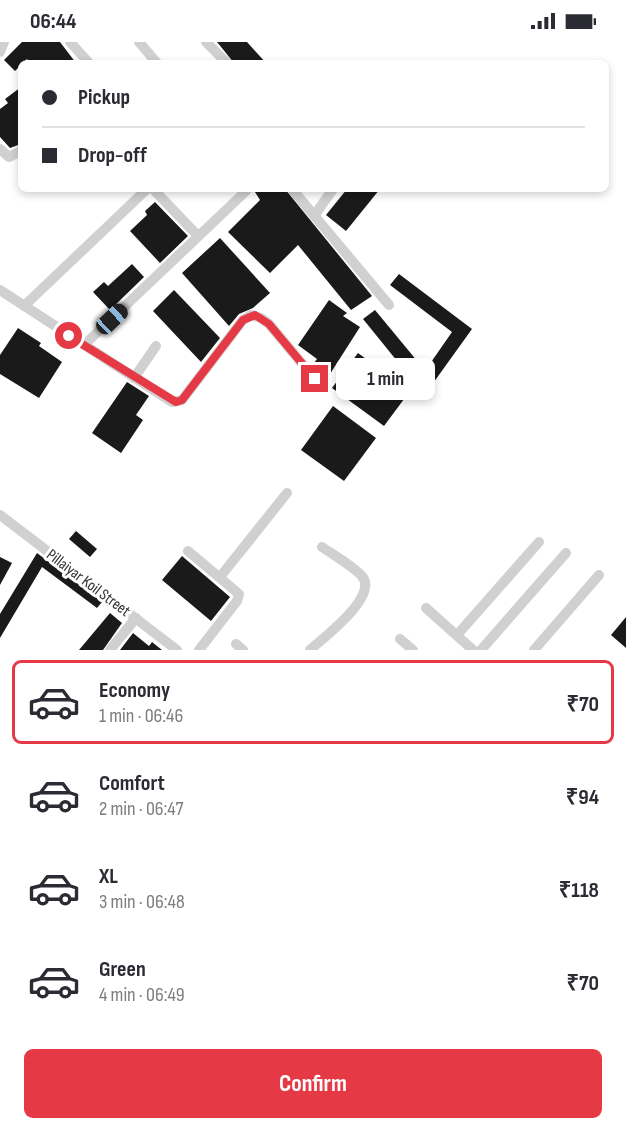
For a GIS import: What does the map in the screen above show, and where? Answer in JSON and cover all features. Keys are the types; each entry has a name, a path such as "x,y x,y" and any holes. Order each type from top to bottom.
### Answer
{"street":[{"path":"0,52 4,42"},
{"path":"70,42 86,60"},
{"path":"139,42 154,60"},
{"path":"206,42 224,60"},
{"path":"0,149 9,157 18,152"},
{"path":"24,306 144,192"},
{"path":"156,192 198,236"},
{"path":"84,345 245,192"},
{"path":"294,192 389,305"},
{"path":"314,216 331,192"},
{"path":"0,290 172,402 182,400 243,320 251,315 261,318 315,379"},
{"path":"134,378 156,346"},
{"path":"220,577 287,493"},
{"name":"Pillaiyar Koil Street","path":"0,514 177,650"},
{"path":"457,635 539,542"},
{"path":"310,650 354,609 364,596 367,584 362,575 322,547"},
{"path":"188,551 239,594 237,601 199,650"},
{"path":"481,650 566,553"},
{"path":"534,650 599,574"},
{"path":"426,608 473,650"},
{"path":"110,650 136,618"},
{"path":"400,639 412,650"}],"building":[{"path":"22,42 60,42 74,60 18,60 18,68 15,71 4,60"},
{"path":"217,42 247,42 263,60 232,60"},
{"path":"18,89 18,145 10,148 0,137 0,109 8,103 5,99"},
{"path":"255,192 287,192 372,296 351,310 298,245 270,273 228,232 260,200"},
{"path":"345,192 378,192 346,231 326,215"},
{"path":"155,202 188,236 160,263 130,231 147,215 145,211"},
{"path":"220,238 270,293 253,308 239,314 229,326 182,273"},
{"path":"132,264 144,277 110,310 93,292 104,282 108,286"},
{"path":"399,274 472,329 431,386 420,378 452,332 390,285"},
{"path":"174,290 220,338 201,362 153,311"},
{"path":"329,300 347,313 343,316 360,327 330,374 314,363 317,359 298,345"},
{"path":"375,310 418,362 406,372 363,319"},
{"path":"18,328 41,343 39,346 62,362 39,398 0,374 0,355"},
{"path":"358,353 410,391 384,426 332,388"},
{"path":"127,382 149,396 136,415 143,420 121,453 92,433"},
{"path":"333,406 376,438 344,481 301,450"},
{"path":"76,531 97,549 90,557 69,539"},
{"path":"37,553 102,602 97,608 42,567 0,638 0,614"},
{"path":"182,556 230,597 211,621 162,580"},
{"path":"0,557 12,563 0,585"},
{"path":"110,613 122,623 103,650 79,650"},
{"path":"626,617 626,648 611,635"},
{"path":"133,633 149,646 152,642 162,650 120,650"}],"route":[{"path":"69,336 172,402 176,402 182,400 243,320 255,315 269,324 315,379"}]}
